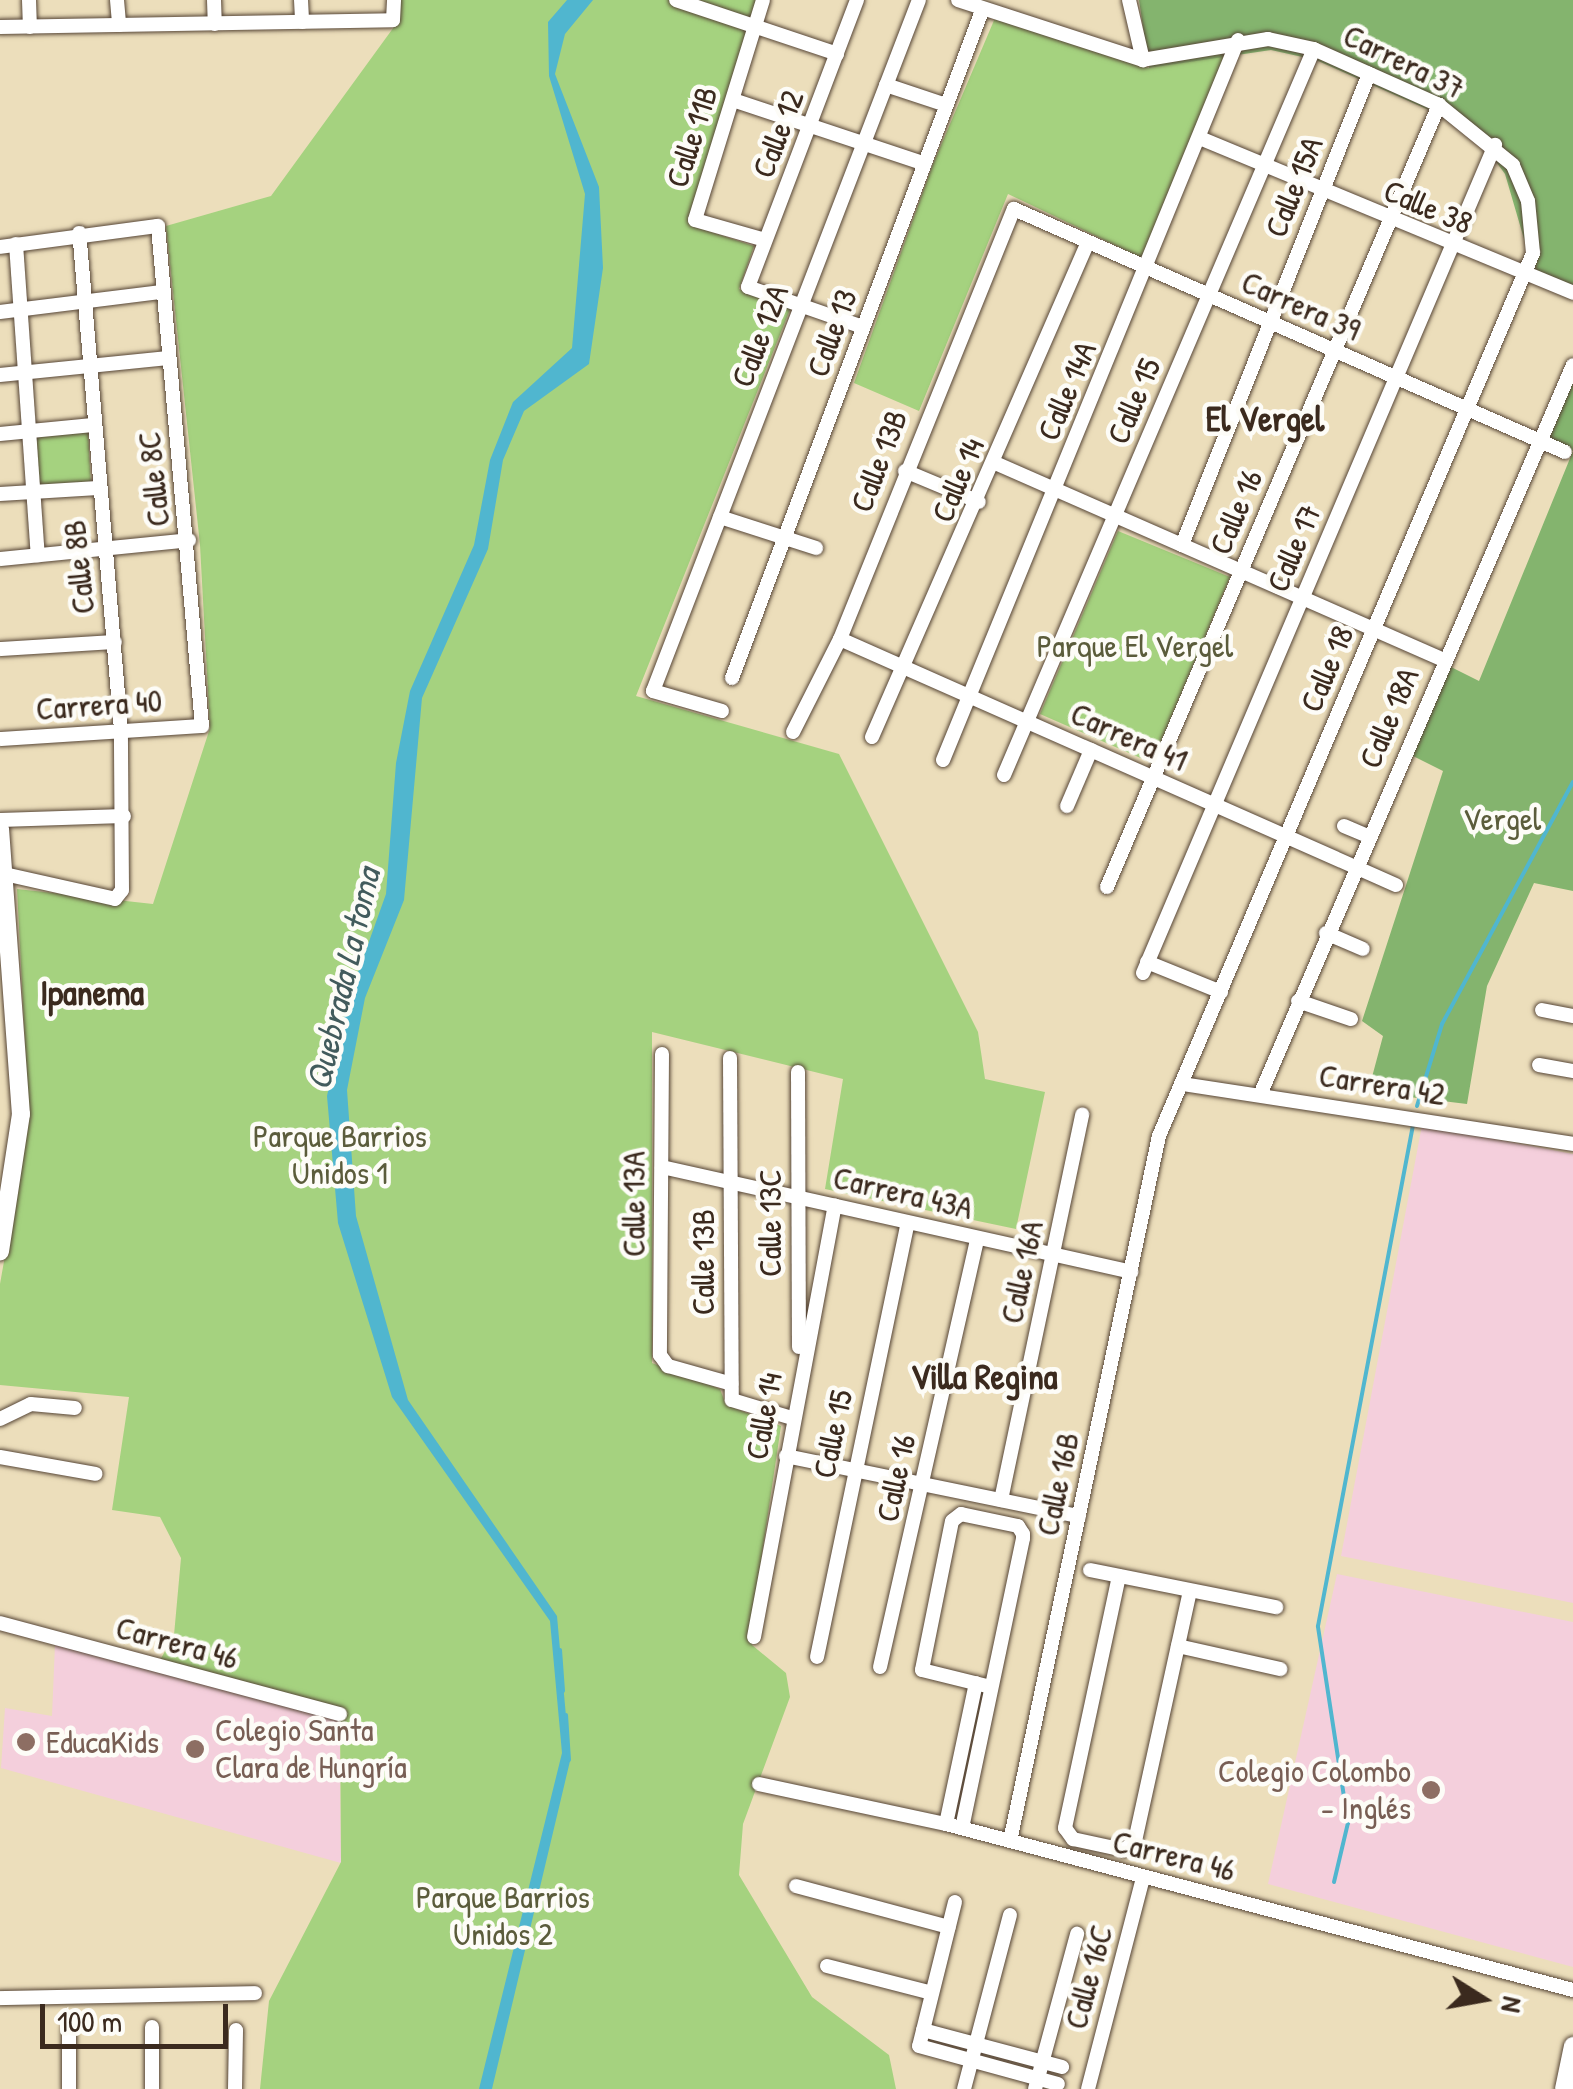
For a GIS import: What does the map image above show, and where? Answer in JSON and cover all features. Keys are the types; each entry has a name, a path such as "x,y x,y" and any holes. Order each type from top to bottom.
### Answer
{"main road":[{"path":"0,829 21,1114 0,1251"},
{"path":"1564,2089 1573,2046"}],"street":[{"path":"29,0 30,27"},
{"path":"117,0 118,24"},
{"path":"214,0 215,24"},
{"path":"302,0 302,22"},
{"path":"0,27 394,20 394,0"},
{"path":"676,0 837,54"},
{"name":"Calle 11B","path":"763,0 694,220 764,240"},
{"name":"Calle 12","path":"801,306 748,287 858,0"},
{"name":"Calle 12A","path":"722,711 653,691 919,0"},
{"path":"958,0 1143,60"},
{"path":"1129,0 1143,60"},
{"name":"Calle 13","path":"732,678 983,8"},
{"name":"Carrera 37","path":"1143,60 1238,40 1314,48 1439,105 1495,145 1513,165 1528,201 1533,254 1526,276"},
{"name":"Calle 14A","path":"944,760 1202,139 1238,40"},
{"name":"Calle 15","path":"1004,775 1314,48"},
{"name":"Calle 15A","path":"1182,544 1369,74"},
{"path":"886,85 946,105"},
{"path":"733,100 924,164"},
{"name":"Calle 16","path":"1107,886 1439,105"},
{"name":"Calle 38","path":"1202,139 1452,247 1573,293"},
{"name":"Calle 17","path":"1221,992 1145,967 1495,145"},
{"name":"Carrera 39","path":"1014,209 1565,452"},
{"name":"Calle 13B","path":"794,732 840,639 904,471 1014,209"},
{"name":"Calle 8C","path":"79,234 158,226 160,292 189,540 202,726"},
{"path":"0,246 79,234"},
{"name":"Calle 8B","path":"2,874 120,896 124,816 122,730 87,368 79,234"},
{"name":"Calle 14","path":"872,737 979,502 1088,242"},
{"path":"16,244 38,555"},
{"name":"Calle 18","path":"1182,1084 1526,276"},
{"path":"0,312 160,292"},
{"path":"801,306 864,327"},
{"path":"0,376 168,358"},
{"name":"Calle 18A","path":"1260,1095 1354,866 1573,365"},
{"path":"0,434 94,426"},
{"path":"995,463 1444,660"},
{"path":"904,471 979,502"},
{"path":"0,494 98,488"},
{"path":"720,518 816,548"},
{"path":"0,559 189,540"},
{"name":"Carrera 41","path":"840,639 1396,885"},
{"path":"0,649 114,642"},
{"name":"Carrera 40","path":"0,739 202,726"},
{"path":"1067,806 1091,750"},
{"path":"0,820 124,816"},
{"path":"1344,826 1368,836"},
{"path":"1326,933 1362,949"},
{"path":"1298,1001 1351,1019"},
{"path":"1542,1010 1573,1016"},
{"name":"Calle 13A","path":"662,1054 660,1355 668,1366 732,1384"},
{"name":"Calle 13B","path":"730,1058 732,1384 736,1405 792,1418"},
{"path":"1539,1065 1573,1071"},
{"name":"Calle 13C","path":"798,1072 799,1373"},
{"name":"Carrera 42","path":"1182,1084 1573,1144"},
{"name":"Calle 16B","path":"1010,1841 1159,1136 1182,1084"},
{"name":"Calle 16A","path":"1001,1500 1082,1114"},
{"name":"Carrera 43A","path":"662,1167 907,1225 1131,1272"},
{"name":"Calle 14","path":"754,1637 799,1373 835,1206"},
{"name":"Calle 15","path":"817,1656 852,1469 907,1225"},
{"name":"Calle 16","path":"880,1667 976,1239"},
{"path":"0,1420 31,1404 75,1408"},
{"path":"786,1456 1079,1516"},
{"path":"0,1457 96,1474"},
{"path":"962,1828 992,1687 1023,1534 1018,1526 962,1514 952,1522 922,1670 992,1687"},
{"path":"1090,1570 1276,1608"},
{"path":"1119,1576 1065,1828 1073,1839 1124,1850 1135,1841 1190,1591"},
{"name":"Carrera 46","path":"0,1623 340,1714"},
{"path":"1178,1646 1280,1668"},
{"path":"946,1824 976,1683"},
{"name":"Carrera 46","path":"759,1784 962,1828 1573,1990"},
{"name":"Calle 16C","path":"1088,2089 1143,1878"},
{"path":"796,1886 948,1927"},
{"path":"955,1902 919,2046 1037,2084 1058,2084"},
{"path":"964,2089 1010,1915"},
{"path":"1037,2084 1077,1934"},
{"path":"828,1966 932,1993"},
{"path":"0,1998 254,1993"},
{"path":"68,2027 69,2089"},
{"path":"152,2027 152,2089"},
{"path":"235,2089 236,2030"},
{"path":"923,2030 1062,2067"}],"shaded area":[{"path":"1422,1125 1573,1154 1573,1603 1341,1556"},
{"name":"Colegio Colombo - Inglés","path":"1337,1574 1573,1622 1573,1967 1268,1884"},
{"name":"Colegio Santa Clara de Hungría","path":"55,1644 340,1714 341,1863 1,1768 5,1708 52,1716"}],"green space":[{"name":"Parque Barrios Unidos 1","path":"399,0 757,0 689,225 754,246 739,289 791,307 636,696 839,754 978,1032 985,1079 1045,1092 1016,1229 825,1189 843,1079 652,1032 652,1363 720,1389 726,1405 781,1426 750,1635 752,1645 786,1673 790,1697 743,1824 739,1875 812,1997 889,2055 896,2089 260,2089 269,2001 341,1862 340,1714 159,1662 174,1635 181,1558 160,1517 112,1510 129,1397 0,1385 0,1284 29,1120 17,889 153,904 210,728 200,545 166,226 271,196 399,20"},
{"path":"1139,0 1573,0 1573,289 1534,273 1505,174 1489,152 1438,114 1316,60 1271,50 1149,68"},
{"path":"995,18 1149,68 1231,55 1146,260 1008,194 919,411 854,383 933,164"},
{"path":"1573,373 1573,451 1545,438"},
{"path":"88,430 91,486 34,488 32,434"},
{"name":"Vergel","path":"1573,451 1573,891 1534,883 1487,986 1467,1104 1368,1092 1383,1036 1362,1021 1443,771 1411,755 1449,666 1479,681"},
{"name":"Parque El Vergel","path":"1118,531 1230,577 1152,763 1040,714"}],"water":[{"path":"567,0 593,0 565,34 555,74 599,187 603,268 589,364 524,411 503,460 488,549 422,698 404,900 365,998 347,1090 356,1216 408,1400 557,1616 570,1761 492,2089 479,2089 562,1753 550,1621 392,1397 338,1223 327,1096 347,1003 386,894 396,763 410,691 474,545 490,460 513,402 572,348 585,194 549,76 548,22"}],"waterway":[{"path":"1417,1106 1442,1024 1573,782"},
{"path":"1334,1882 1348,1823 1318,1626 1413,1125"},
{"name":"Quebrada La toma","path":"560,1650 563,1691"},
{"name":"Quebrada La toma","path":"566,1715 569,1760"}],"place":[{"name":"EducaKids","path":"26,1742"},
{"name":"Colegio Santa Clara de Hungría","path":"195,1749"},
{"name":"Colegio Colombo - Inglés","path":"1431,1790"}],"district":[{"name":"El Vergel","path":"1265,419"},
{"name":"Ipanema","path":"92,993"},
{"name":"Villa Regina","path":"984,1377"}],"park label":[{"name":"Parque Barrios Unidos 2","path":"503,1916"}]}
